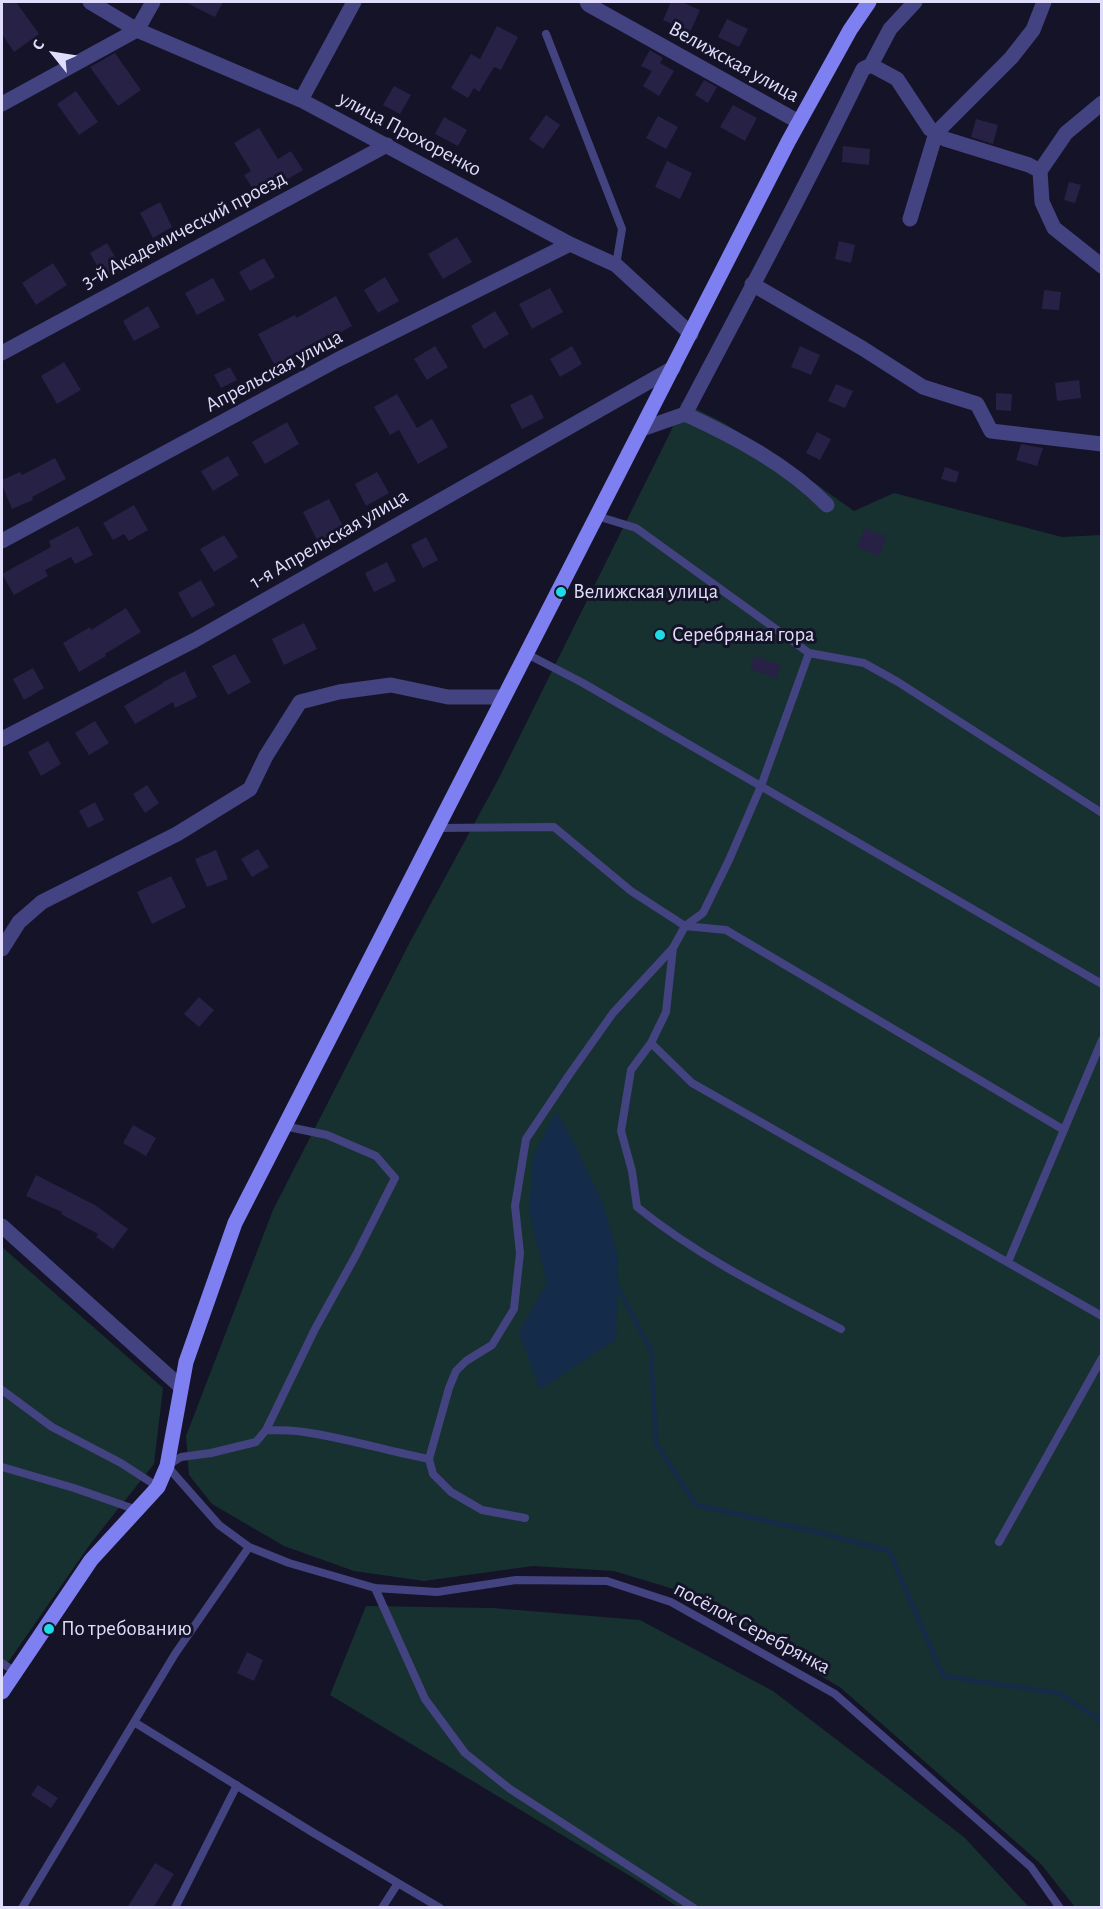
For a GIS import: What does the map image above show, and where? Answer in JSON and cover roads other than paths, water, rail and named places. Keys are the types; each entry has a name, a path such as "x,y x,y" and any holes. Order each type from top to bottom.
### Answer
{"street":[{"name":"улица Прохоренко","path":"90,2 137,30 301,100 570,244 616,265 691,334"},
{"path":"2,104 137,30 153,2"},
{"path":"301,100 354,2"},
{"name":"Велижская улица","path":"587,2 799,122"},
{"path":"2,1692 8,1667 91,1560 158,1487 167,1466 186,1362 236,1223 799,122 850,30 869,2"},
{"path":"685,414 752,284 817,166 863,69 871,65 890,29 915,2"},
{"path":"910,219 936,133 1011,58 1033,30 1044,2"},
{"path":"871,65 897,79 930,129 945,140 1029,165 1040,171"},
{"path":"1101,103 1066,133 1040,171 1042,202 1054,228 1101,266"},
{"name":"3-й Академический проезд","path":"2,353 387,145"},
{"name":"Апрельская улица","path":"2,541 337,360 570,244"},
{"path":"752,284 862,348 923,387 977,404 991,431 1101,444"},
{"name":"1-я Апрельская улица","path":"2,739 195,640 673,368"},
{"path":"642,429 685,414 728,433 807,485 827,505"},
{"path":"2,949 20,922 42,902 177,834 250,789 266,756 300,702 339,692 391,685 448,697 504,698"},
{"path":"2,1226 181,1387"}],"lane":[{"path":"546,34 622,229 616,265"},
{"path":"597,516 636,528 809,653 864,663 898,682 1101,813"},
{"path":"525,1518 482,1510 451,1492 433,1474 429,1459 456,1371 466,1361 492,1345 514,1309 520,1253 515,1206 526,1139 613,1013 674,948 685,926 703,913 761,786 809,653"},
{"path":"527,654 583,683 1101,984"},
{"path":"437,828 554,827 631,891 685,926 726,930 1064,1130"},
{"path":"674,948 666,1012 651,1043 631,1070 621,1131 632,1171 637,1207 665,1230 717,1263 841,1329"},
{"path":"1008,1262 1101,1040"},
{"path":"651,1043 692,1083 1101,1316"},
{"path":"167,1466 181,1457 211,1453 256,1442 266,1430 315,1329 371,1228 395,1178 375,1156 327,1135 284,1126"},
{"path":"999,1542 1101,1358"},
{"path":"2,1390 52,1427 121,1463 158,1487"},
{"path":"266,1430 302,1431 429,1459"},
{"name":"посёлок Серебрянка","path":"167,1466 219,1525 249,1546 289,1563 375,1588 437,1592 516,1580 607,1581 671,1602 835,1694 1030,1867 1060,1908"},
{"path":"2,1467 74,1488 136,1510"},
{"path":"22,1908 175,1654 249,1546"},
{"path":"375,1588 425,1699 465,1753 510,1789 694,1908"},
{"path":"134,1722 440,1908"},
{"path":"175,1908 237,1785"},
{"path":"382,1908 398,1883"}],"water":[{"path":"556,1111 603,1204 618,1256 616,1339 540,1390 519,1332 547,1282 529,1213 533,1156"}],"waterway":[{"path":"616,1284 651,1350 656,1443 696,1505 889,1551 943,1676 1059,1693 1102,1721"}],"place":[{"name":"Велижская улица","path":"561,592"},
{"name":"Серебряная гора","path":"660,635"},
{"name":"По требованию","path":"49,1629"}]}
